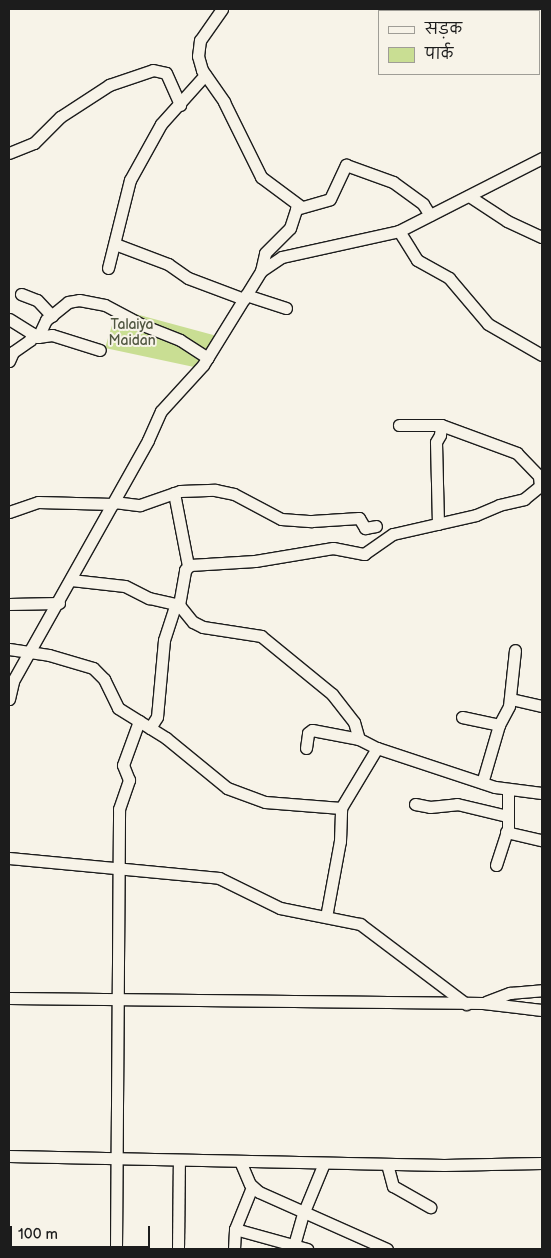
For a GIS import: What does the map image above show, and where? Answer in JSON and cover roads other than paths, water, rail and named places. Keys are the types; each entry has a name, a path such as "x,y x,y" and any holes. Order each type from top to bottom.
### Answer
{"street":[{"path":"222,9 200,40 198,56 205,75 224,102 261,177 296,211"},
{"path":"9,152 34,143 60,116 109,85 153,70 166,73 180,105"},
{"path":"108,268 130,180 161,124 205,75"},
{"path":"261,271 282,257 399,231 542,158"},
{"path":"296,211 330,199 344,167 351,165 393,182 423,204 430,215"},
{"path":"469,196 507,221 542,237"},
{"path":"9,699 13,681 59,603 114,503 161,411 208,358 261,271 265,253 290,228 296,211"},
{"path":"399,231 417,260 449,278 488,324 542,355"},
{"path":"115,244 168,264 188,278 286,308"},
{"path":"21,294 37,300 52,316"},
{"path":"9,361 13,352 30,340 52,316 73,300 105,305 180,340 208,358"},
{"path":"9,319 35,335 52,335 100,350"},
{"path":"188,566 255,561 333,548 364,554 393,534 467,518 524,499 536,491 541,481 526,459 517,453 440,425 399,425"},
{"path":"438,524 436,442 440,435 440,425"},
{"path":"9,512 38,502 140,505 174,493 222,491 281,519 312,521 359,518 365,528 376,526"},
{"path":"150,728 157,717 164,640 178,604 188,566 174,493"},
{"path":"71,580 125,586 149,598 178,604 193,622 203,627 265,639 332,694 354,722 359,739"},
{"path":"9,604 59,603"},
{"path":"9,649 78,661 93,668 104,679 118,708 150,728 233,791 272,804 341,808"},
{"path":"482,783 500,725 511,699 515,650"},
{"path":"511,699 542,706"},
{"path":"462,717 500,725"},
{"path":"116,1249 119,809 129,780 123,765 139,721"},
{"path":"306,748 308,733 312,730 359,739 378,748 508,791 542,793"},
{"path":"326,917 340,841 341,808 378,748"},
{"path":"496,865 506,832 508,791"},
{"path":"415,804 427,807 462,805 507,816"},
{"path":"506,832 542,840"},
{"path":"9,858 219,878 280,908 360,924 466,1004"},
{"path":"488,1004 510,994 542,990"},
{"path":"9,998 488,1004 542,1010"},
{"path":"9,1156 439,1165 542,1163"},
{"path":"178,1249 179,1160"},
{"path":"240,1161 252,1187 302,1214 387,1249"},
{"path":"294,1245 302,1214 324,1163"},
{"path":"387,1164 392,1186 430,1207"},
{"path":"234,1249 235,1229 252,1187"},
{"path":"235,1229 307,1249"}],"park label":[{"name":"Talaiya Maidan","path":"132,334"}]}
